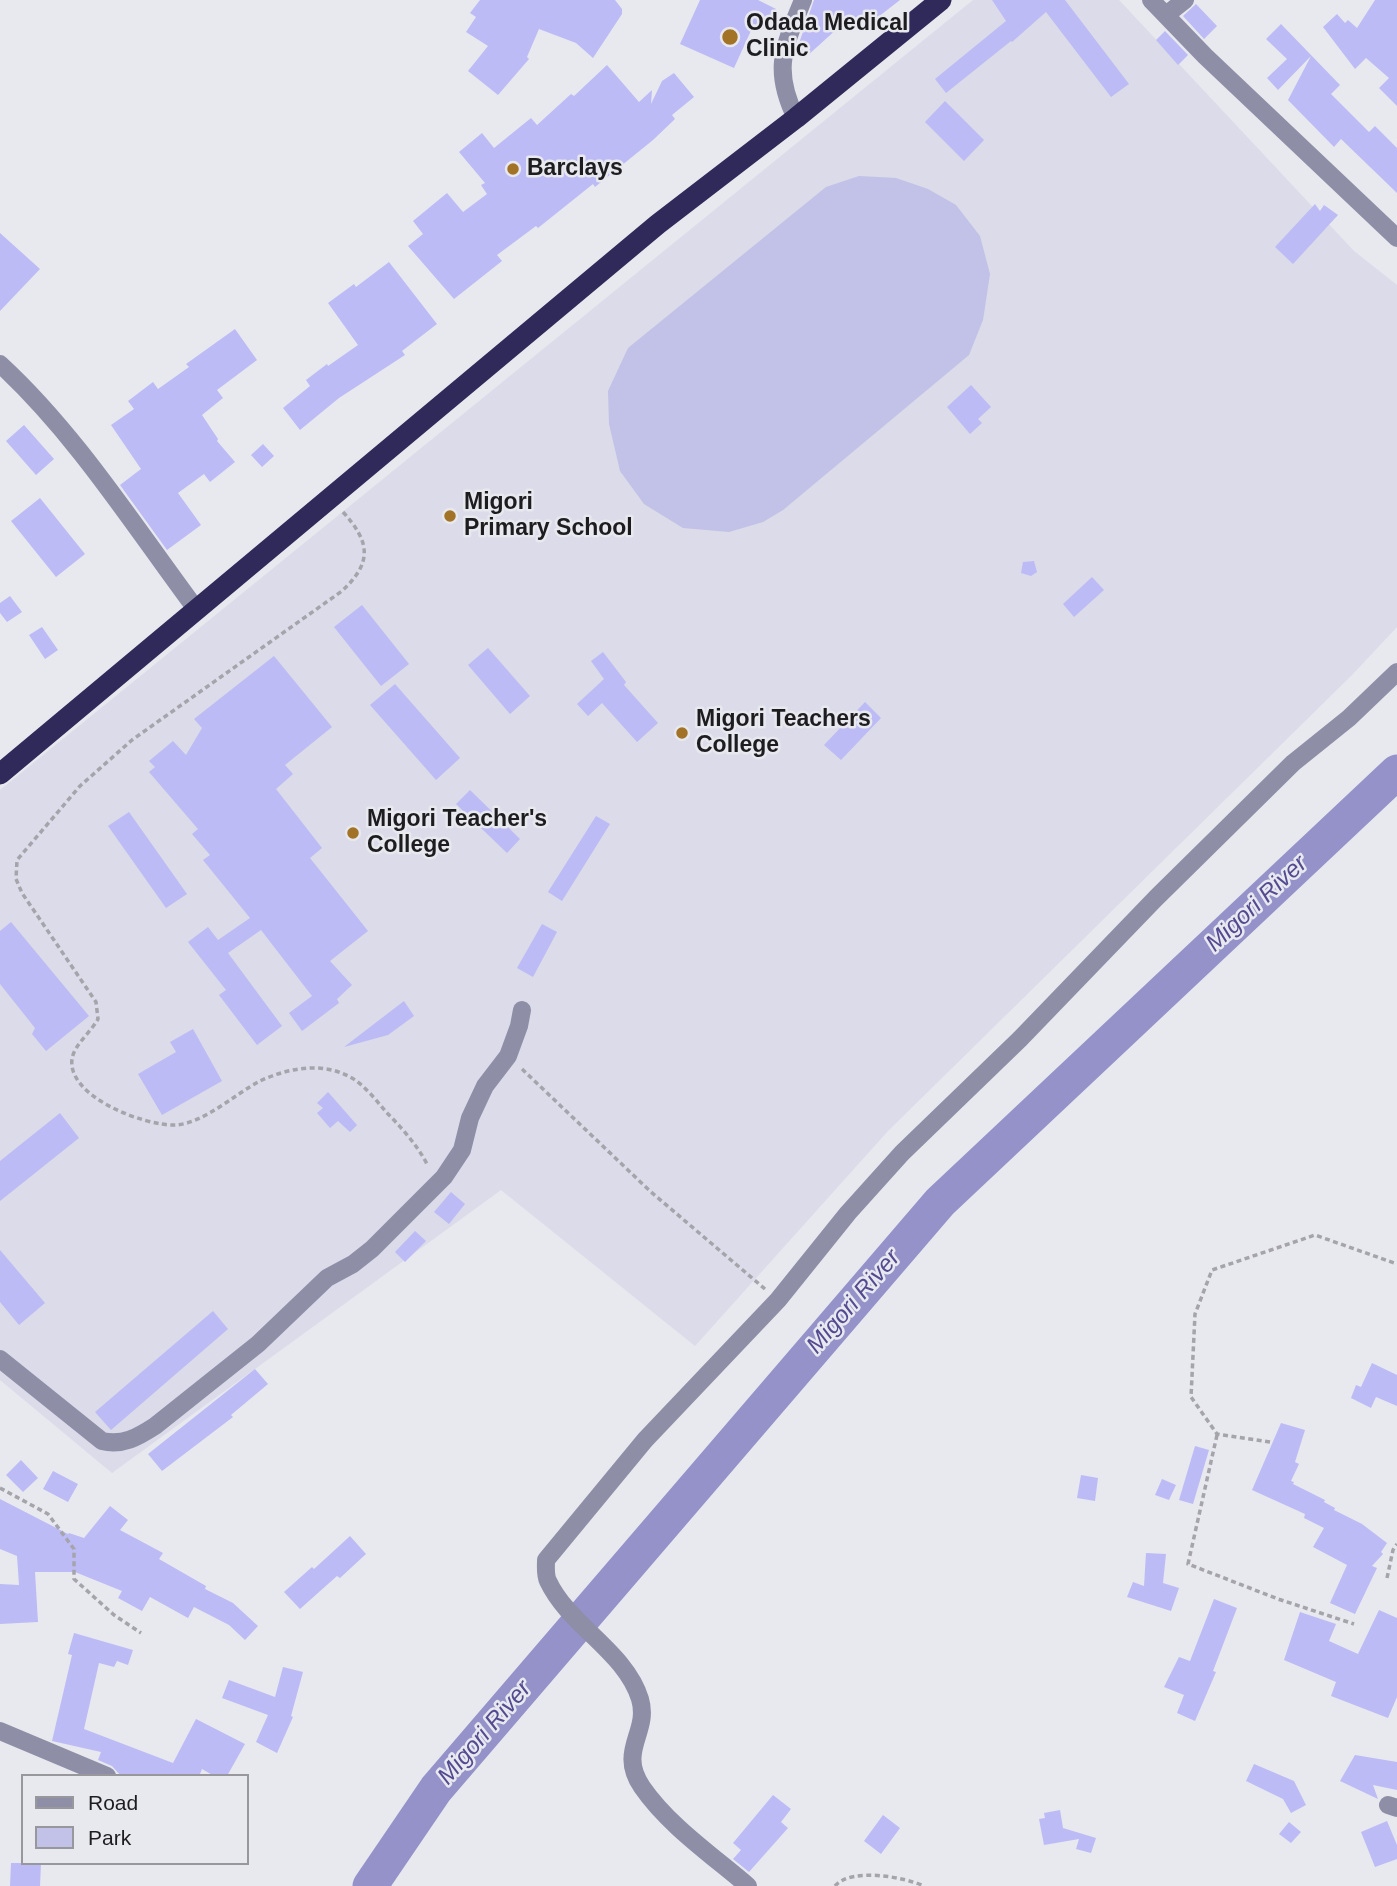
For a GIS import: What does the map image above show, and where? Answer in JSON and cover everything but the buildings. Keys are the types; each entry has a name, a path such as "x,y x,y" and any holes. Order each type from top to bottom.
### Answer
{"highway":[{"path":"0,774 658,224 796,118 941,0"}],"street":[{"path":"796,118 786,98 782,65 787,37 803,0"},
{"path":"1152,0 1319,166 1397,238"},
{"path":"1166,15 1185,0"},
{"path":"0,364 32,394 90,465 196,609"},
{"path":"748,1886 679,1827 642,1787 632,1766 632,1750 641,1715 640,1700 627,1673 558,1598 546,1575 546,1560 645,1440 778,1300 848,1213 902,1153 1020,1039 1156,898 1293,763 1349,718 1397,672"},
{"path":"0,1359 102,1441 122,1443 155,1426 258,1344 327,1279 353,1264 372,1248 428,1194 450,1169 462,1150 485,1086 508,1056 522,1010"},
{"path":"0,1731 102,1774"}],"path":[{"path":"330,497 356,527 362,539 365,550 363,564 355,578 342,591 259,652 132,740 80,786 17,860 16,879 22,893 96,1002 98,1019 73,1055 72,1068 81,1086 93,1097 136,1118 176,1125 203,1116 260,1081 301,1067 330,1070 352,1078 409,1137 428,1165 428,1194"},
{"path":"508,1056 652,1192 778,1300"},
{"path":"1270,1442 1217,1434 1191,1397 1195,1314 1212,1270 1315,1235 1397,1264"},
{"path":"1217,1434 1188,1564 1278,1599 1353,1624"},
{"path":"0,1488 48,1514 74,1549 74,1579 114,1615 141,1633"},
{"path":"1387,1578 1393,1550 1397,1544"},
{"path":"835,1886 839,1881 865,1875 891,1876 924,1886"}],"shaded area":[{"name":"Migori Teachers College","path":"973,0 1119,0 1354,251 1397,285 1397,627 1352,675 888,1131 695,1346 501,1190 112,1473 0,1380 0,790"}],"green space":[{"path":"859,176 896,178 928,189 956,205 980,236 990,274 983,320 969,355 783,510 763,522 729,532 683,528 644,504 620,471 609,424 608,391 628,348 826,187"}],"waterway":[{"name":"Migori River","path":"370,1886 436,1789 940,1202 1397,772"}],"place":[{"name":"Odada Medical Clinic","path":"730,37"},
{"name":"Barclays","path":"513,169"},
{"name":"Migori Primary School","path":"450,516"},
{"name":"Migori Teachers College","path":"682,733"},
{"name":"Migori Teacher's College","path":"353,833"}]}
